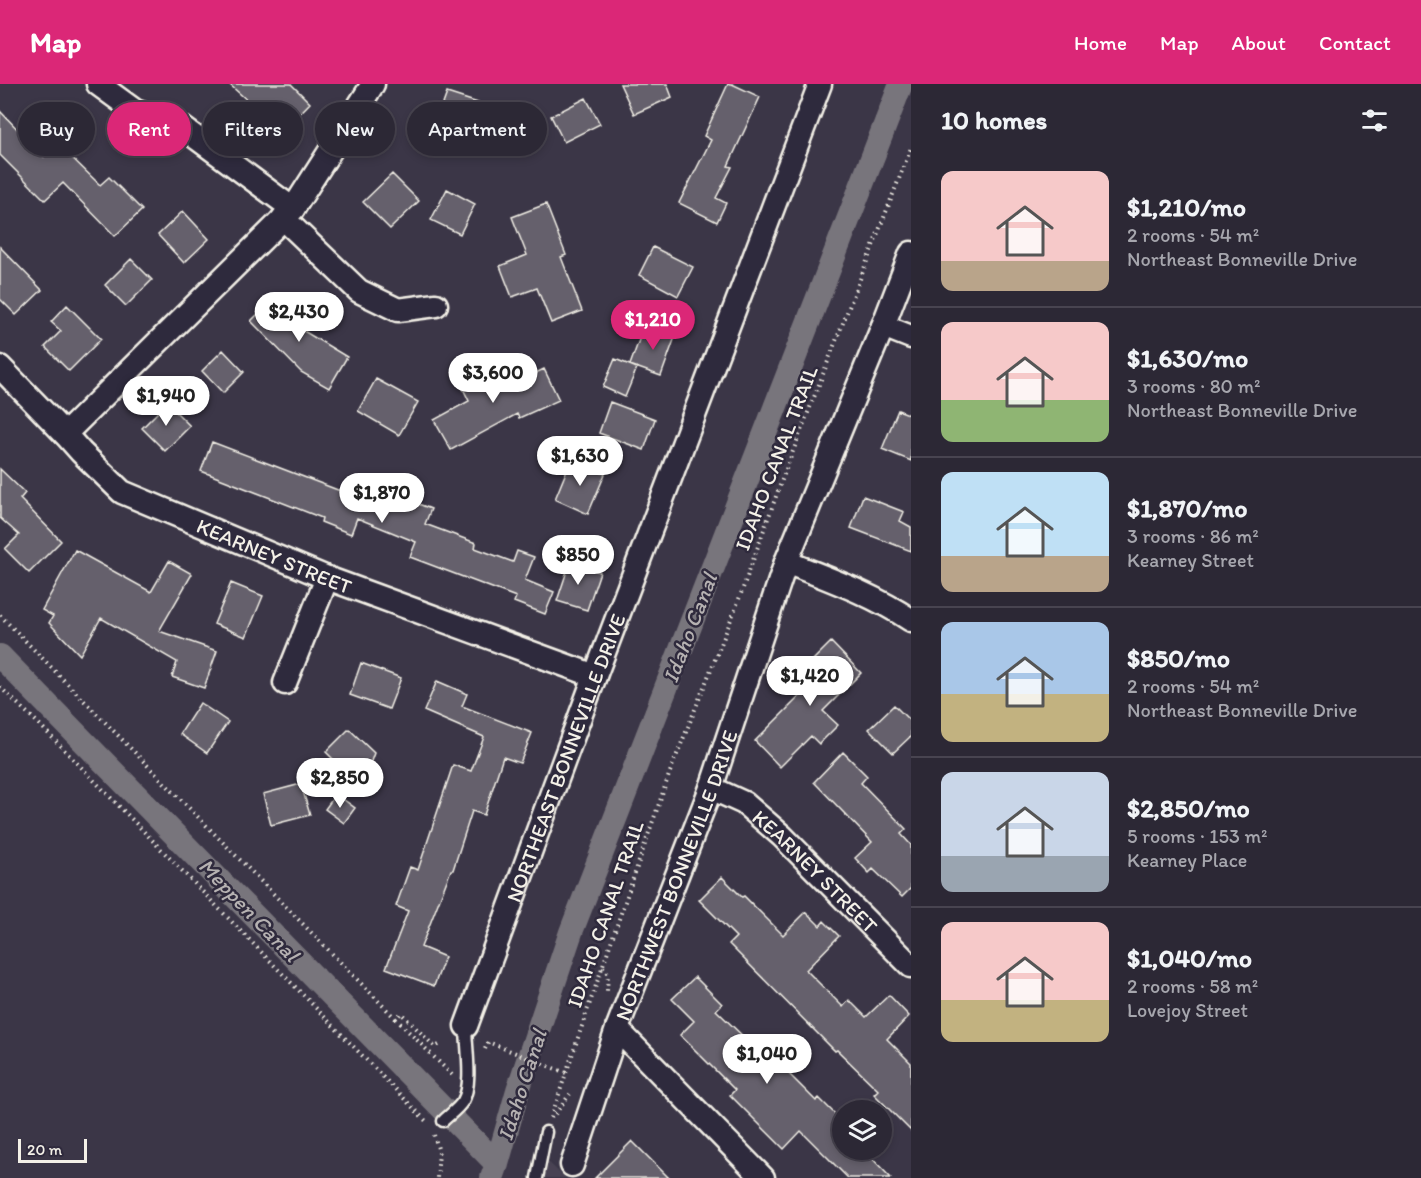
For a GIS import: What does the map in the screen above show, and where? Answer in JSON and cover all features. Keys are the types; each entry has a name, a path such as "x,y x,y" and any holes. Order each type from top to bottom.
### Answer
{"street":[{"path":"98,84 135,111 183,128 288,213 359,291 398,310 436,305"},
{"path":"65,434 288,213 373,84"},
{"name":"NORTHEAST BONNEVILLE DRIVE","path":"466,1026 595,676 820,84"},
{"name":"NORTHWEST BONNEVILLE DRIVE","path":"570,1171 616,1029 711,788 786,562 911,253"},
{"path":"883,326 911,337"},
{"name":"KEARNEY STREET","path":"0,367 122,492 327,578 595,676"},
{"path":"786,562 860,591 911,620"},
{"path":"285,683 327,578"},
{"name":"KEARNEY STREET","path":"711,788 744,803 782,836 911,966"},
{"path":"616,1029 763,1178"}],"lane":[{"path":"442,1122 462,1102 466,1089 468,1077 466,1026"},
{"path":"537,1178 546,1132"}],"path":[{"name":"IDAHO CANAL TRAIL","path":"546,1132 670,772 738,602 787,467 911,148"},
{"path":"0,615 466,1089"},
{"path":"0,687 39,724 432,1126 439,1152 437,1178"},
{"path":"396,1019 401,1012 435,1047 439,1045"},
{"path":"499,1047 566,1073"},
{"name":"IDAHO CANAL TRAIL","path":"551,1120 563,1102 576,1089"}],"shaded area":[{"path":"540,1154 565,1178 532,1178"}],"building":[{"path":"229,84 291,84 310,103 303,110 303,102 249,102"},
{"path":"620,84 667,84 672,97 634,114"},
{"path":"728,84 760,97 728,166 732,167 716,198 726,203 717,222 679,203 711,140 704,136"},
{"path":"447,93 475,102 444,102"},
{"path":"586,98 600,124 564,142 551,116"},
{"path":"0,111 18,130 18,156 70,156 100,185 109,177 142,210 115,236 63,183 45,200 0,155"},
{"path":"392,174 419,201 390,229 363,202"},
{"path":"447,189 475,204 460,234 431,220"},
{"path":"546,204 566,255 561,257 582,311 551,323 537,288 512,297 500,266 527,255 512,217"},
{"path":"183,211 209,239 184,263 158,235"},
{"path":"0,247 42,290 16,315 0,299"},
{"path":"653,247 693,267 678,296 639,275"},
{"path":"131,259 152,280 126,306 105,285"},
{"path":"277,295 307,325 302,330 347,357 329,388 301,372 251,321"},
{"path":"67,305 101,339 69,371 45,347 61,331 51,322"},
{"path":"644,326 675,337 661,376 630,365"},
{"path":"223,350 244,372 223,393 202,371"},
{"path":"615,359 637,368 625,397 603,387"},
{"path":"487,362 500,390 544,369 559,400 519,418 517,414 451,450 434,420 469,401 457,376"},
{"path":"376,379 418,402 399,435 358,411"},
{"path":"610,402 655,419 644,450 599,433"},
{"path":"167,403 190,426 165,451 142,428"},
{"path":"898,410 911,415 911,461 882,449"},
{"path":"212,442 385,508 391,493 431,509 425,524 476,543 475,548 513,562 517,551 534,557 525,580 554,592 545,614 514,602 516,597 410,557 416,542 357,518 351,534 321,522 322,518 201,471"},
{"path":"571,460 605,474 588,514 555,499"},
{"path":"0,469 25,493 20,499 61,541 29,573 5,549 19,535 0,518"},
{"path":"863,496 904,512 900,521 911,527 911,551 851,528"},
{"path":"75,550 151,592 169,561 192,574 159,631 217,651 204,688 172,677 177,662 101,618 80,655 49,623 53,616 42,610"},
{"path":"570,562 600,572 587,610 557,601"},
{"path":"231,583 263,596 246,637 214,624"},
{"path":"831,642 861,673 823,711 838,725 819,744 811,736 780,767 755,741 819,677 807,666"},
{"path":"361,663 401,678 389,709 350,695"},
{"path":"437,681 467,694 462,706 532,733 520,763 503,757 484,815 472,811 453,870 451,870 421,947 445,957 434,986 386,968 408,911 396,906 410,867 418,870 453,765 471,771 484,737 424,711"},
{"path":"200,703 228,722 207,753 180,734"},
{"path":"894,705 911,722 911,736 893,753 869,729"},
{"path":"349,729 374,753 366,775 357,783 326,752"},
{"path":"843,752 867,776 861,783 906,829 901,834 911,845 911,888 902,897 873,869 869,873 855,858 872,842 814,782"},
{"path":"301,784 310,815 271,825 263,794"},
{"path":"336,794 355,808 344,823 325,809"},
{"path":"722,877 783,935 806,912 820,926 824,921 839,936 806,970 843,1007 849,1000 866,1017 889,995 909,1016 887,1039 911,1063 911,1131 892,1112 892,1100 880,1100 874,1094 878,1090 837,1050 835,1051 729,944 736,937 699,900"},
{"path":"695,977 722,1004 716,1010 753,1046 757,1042 816,1101 819,1098 832,1111 832,1160 874,1160 891,1178 848,1178 801,1131 784,1149 730,1095 735,1090 680,1035 694,1021 672,999"},
{"path":"632,1141 669,1178 595,1178"}],"waterway":[{"name":"Idaho Canal","path":"492,1178 518,1090 571,932 901,84"},
{"name":"Meppen Canal","path":"0,656 497,1164"}]}
